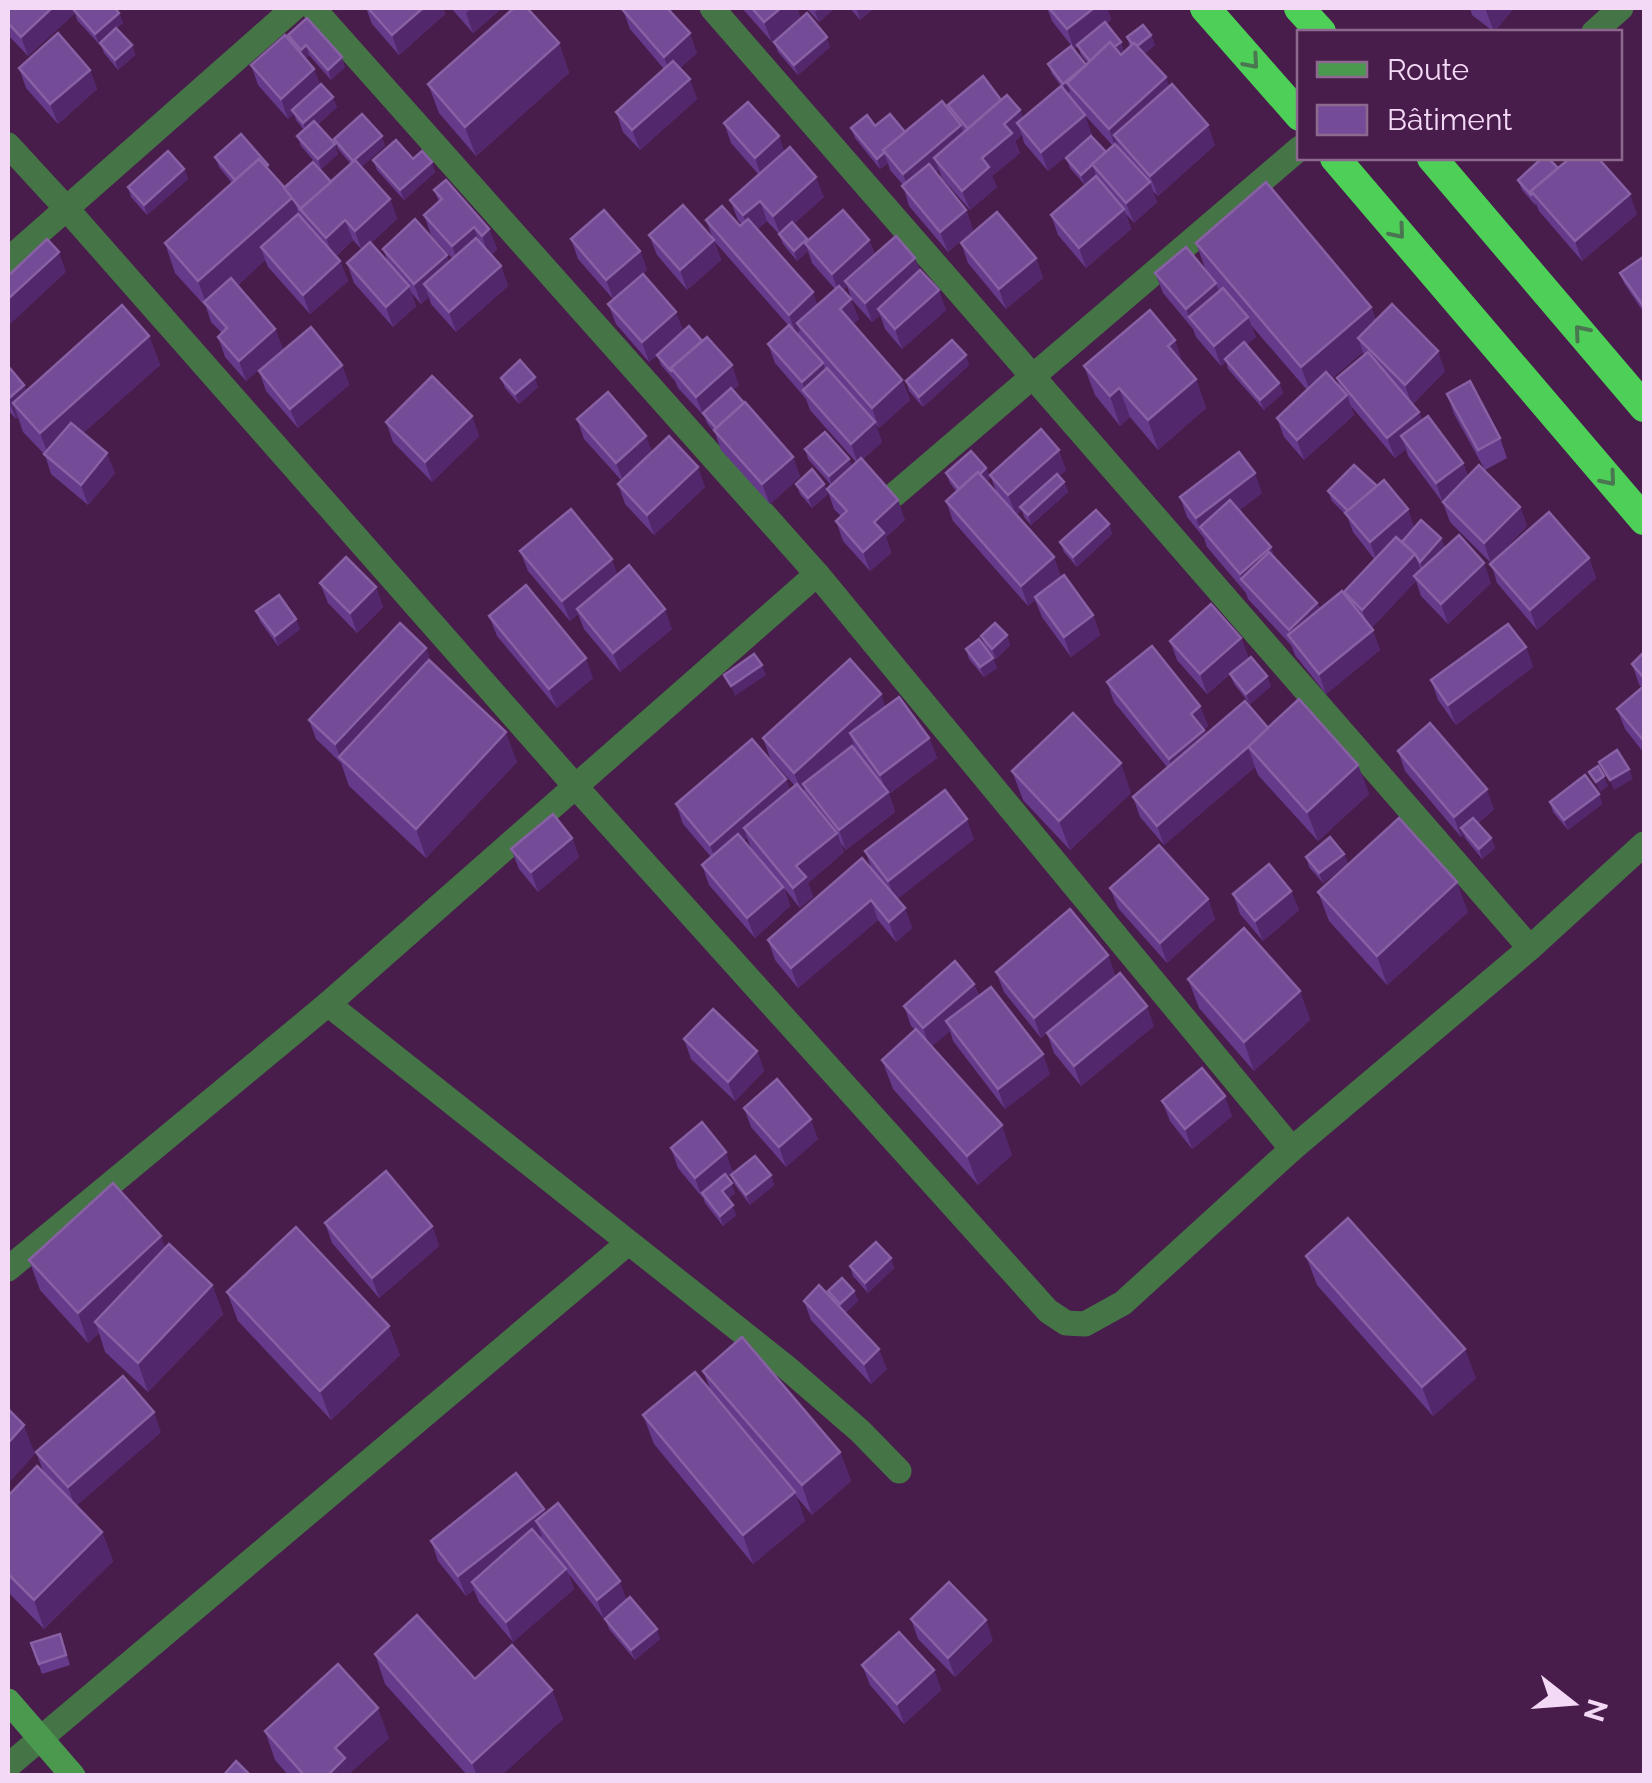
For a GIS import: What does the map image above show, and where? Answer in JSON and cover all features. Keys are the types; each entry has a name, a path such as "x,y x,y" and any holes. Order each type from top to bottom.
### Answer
{"highway":[{"path":"1205,8 1297,113"},
{"path":"1299,8 1319,30"},
{"path":"1337,160 1644,520"},
{"path":"1445,162 1644,406"}],"street":[{"path":"8,260 294,8"},
{"path":"313,8 817,574 1292,1148"},
{"path":"712,8 1530,948"},
{"path":"1596,30 1621,8"},
{"path":"8,145 576,787 1035,1297 1066,1324 1085,1324 1123,1302 1292,1148 1530,948 1644,844"},
{"path":"894,495 1297,151"},
{"path":"8,1269 328,1004 817,574"},
{"path":"328,1004 823,1398 900,1472"},
{"path":"8,1766 628,1243"},
{"path":"8,1702 72,1776"}],"building":[{"path":"8,8 52,8 21,37 8,23"},
{"path":"76,8 115,8 119,13 95,34"},
{"path":"368,8 423,8 392,35"},
{"path":"514,8 527,8 559,43 465,127 428,84"},
{"path":"625,8 667,8 690,33 664,57"},
{"path":"752,8 781,8 764,22"},
{"path":"1049,8 1094,8 1067,29"},
{"path":"807,13 827,37 794,65 774,42"},
{"path":"307,18 342,57 328,70 306,45 301,50 288,35"},
{"path":"1105,22 1121,42 1114,47 1110,42 1090,61 1077,45"},
{"path":"1143,25 1151,35 1133,45 1127,37"},
{"path":"116,28 132,45 115,60 100,43"},
{"path":"58,33 90,70 50,104 19,68"},
{"path":"285,35 314,69 281,99 251,65"},
{"path":"1110,42 1121,55 1134,43 1166,77 1109,129 1067,83"},
{"path":"1071,46 1086,65 1063,84 1048,64"},
{"path":"673,61 690,79 632,130 616,112"},
{"path":"983,76 1001,100 968,129 948,105"},
{"path":"321,84 333,97 303,123 292,110"},
{"path":"1172,84 1208,125 1150,176 1114,135"},
{"path":"1061,86 1085,115 1041,152 1017,123"},
{"path":"1007,95 1020,110 1004,124 1012,133 982,158 989,167 962,191 934,158"},
{"path":"942,101 961,125 903,174 883,150"},
{"path":"748,102 779,136 755,158 724,123"},
{"path":"362,114 382,136 353,161 334,139"},
{"path":"890,114 905,132 877,159 851,128 867,115 875,126"},
{"path":"314,121 335,144 318,159 297,136"},
{"path":"241,134 268,165 259,159 235,180 215,157"},
{"path":"1091,136 1106,152 1081,175 1066,158"},
{"path":"396,140 413,159 422,151 432,162 400,190 373,160"},
{"path":"1115,144 1150,182 1126,203 1092,164"},
{"path":"790,147 816,177 773,216 760,201 743,215 730,200"},
{"path":"168,151 184,169 144,205 128,187"},
{"path":"259,159 293,197 198,281 165,243"},
{"path":"355,160 390,199 355,231 345,220 326,238 300,209"},
{"path":"1540,160 1550,160 1558,168 1531,195 1518,180"},
{"path":"1568,160 1600,160 1630,194 1575,241 1531,191"},
{"path":"313,162 331,182 300,209 284,188"},
{"path":"929,164 966,210 940,232 902,186"},
{"path":"1096,176 1124,209 1079,248 1051,215"},
{"path":"446,180 489,229 482,236 474,227 452,246 424,215 442,199 434,190"},
{"path":"1266,182 1371,307 1301,367 1196,243"},
{"path":"683,205 714,240 680,270 649,235"},
{"path":"722,206 740,226 748,219 813,292 789,315 706,220"},
{"path":"604,210 640,251 606,280 571,239"},
{"path":"843,210 869,240 832,274 805,243"},
{"path":"997,212 1036,258 999,289 961,243"},
{"path":"298,214 340,261 303,295 261,247"},
{"path":"415,219 447,255 414,284 383,249"},
{"path":"792,222 807,239 794,251 779,234"},
{"path":"896,236 915,258 865,303 845,281"},
{"path":"476,238 501,266 449,312 424,284"},
{"path":"47,239 59,252 8,299 8,276"},
{"path":"370,242 409,286 386,307 347,263"},
{"path":"1186,247 1216,283 1186,309 1155,273"},
{"path":"1644,259 1644,307 1620,273"},
{"path":"920,270 939,290 895,329 878,309"},
{"path":"643,274 676,312 642,342 608,304"},
{"path":"231,278 275,329 239,361 218,337 227,328 204,302"},
{"path":"839,286 851,299 840,309 902,380 872,408 797,323"},
{"path":"1223,288 1248,317 1214,346 1189,317"},
{"path":"1392,304 1438,351 1405,385 1358,338"},
{"path":"122,305 149,336 40,433 13,403"},
{"path":"1150,310 1175,340 1168,346 1196,379 1148,420 1119,388 1110,396 1084,366"},
{"path":"789,325 823,363 802,382 768,344"},
{"path":"689,326 702,341 671,371 657,355"},
{"path":"311,327 342,365 290,409 259,371"},
{"path":"707,337 732,365 696,397 671,368"},
{"path":"952,340 966,355 919,397 906,381"},
{"path":"1244,342 1279,383 1260,400 1225,359"},
{"path":"1368,352 1419,412 1387,438 1337,378"},
{"path":"520,360 535,377 515,394 501,378"},
{"path":"8,366 24,385 8,399"},
{"path":"827,368 875,422 851,444 803,390"},
{"path":"1326,372 1347,395 1297,440 1277,418"},
{"path":"432,376 472,416 425,462 386,422"},
{"path":"1470,381 1500,438 1478,450 1447,394"},
{"path":"731,388 744,403 716,428 703,413"},
{"path":"608,392 646,436 616,463 577,419"},
{"path":"745,402 793,457 762,484 714,430"},
{"path":"1428,416 1463,463 1436,483 1401,436"},
{"path":"71,423 107,453 81,485 44,454"},
{"path":"1041,429 1059,450 1008,495 990,475"},
{"path":"825,432 849,459 829,476 805,449"},
{"path":"669,436 698,467 647,515 618,484"},
{"path":"971,451 986,468 959,489 946,473"},
{"path":"1239,452 1255,473 1196,518 1180,497"},
{"path":"861,458 898,500 874,522 884,533 863,552 836,521 847,511 827,489"},
{"path":"1354,465 1377,486 1348,511 1328,491"},
{"path":"1479,465 1520,507 1484,543 1443,502"},
{"path":"812,469 824,484 808,498 796,484"},
{"path":"978,472 1054,557 1021,586 946,501"},
{"path":"1057,474 1064,482 1028,515 1020,507"},
{"path":"1384,480 1408,509 1370,542 1345,513"},
{"path":"1230,500 1271,547 1240,574 1200,527"},
{"path":"571,509 612,559 562,601 520,551"},
{"path":"1096,510 1109,524 1073,557 1060,542"},
{"path":"1549,512 1589,558 1530,610 1490,564"},
{"path":"1421,520 1441,538 1420,562 1402,542"},
{"path":"1459,535 1484,563 1441,604 1414,576"},
{"path":"1396,537 1415,554 1362,610 1344,592"},
{"path":"1269,552 1317,603 1289,630 1241,579"},
{"path":"346,557 376,587 350,613 320,583"},
{"path":"629,565 665,609 613,653 577,609"},
{"path":"1064,575 1093,615 1064,637 1035,597"},
{"path":"526,585 586,658 549,689 489,616"},
{"path":"1342,591 1373,630 1319,674 1288,635"},
{"path":"279,595 296,619 275,636 256,611"},
{"path":"1211,604 1241,638 1200,674 1170,641"},
{"path":"400,623 426,648 335,744 309,720"},
{"path":"995,623 1007,635 992,649 981,636"},
{"path":"1508,624 1526,647 1448,705 1431,680"},
{"path":"979,639 993,658 980,667 966,649"},
{"path":"1152,646 1200,706 1191,714 1204,730 1169,759 1107,682"},
{"path":"1644,652 1644,678 1632,664"},
{"path":"754,654 762,665 731,686 724,675"},
{"path":"1251,657 1267,676 1246,694 1230,674"},
{"path":"850,659 881,694 794,773 763,738"},
{"path":"429,660 506,732 416,829 339,757"},
{"path":"1644,686 1644,741 1617,709"},
{"path":"899,697 929,738 880,775 850,733"},
{"path":"1299,699 1358,765 1307,812 1248,746"},
{"path":"1245,701 1268,728 1157,826 1133,797"},
{"path":"1073,713 1121,763 1059,821 1012,771"},
{"path":"1430,723 1487,789 1454,817 1398,751"},
{"path":"752,739 786,779 710,845 676,804"},
{"path":"852,746 888,792 839,830 803,784"},
{"path":"1617,750 1629,769 1610,780 1599,762"},
{"path":"1598,766 1604,776 1596,782 1589,772"},
{"path":"1585,775 1599,794 1564,820 1550,802"},
{"path":"797,784 837,833 796,866 806,877 793,888 744,828"},
{"path":"945,790 967,819 888,881 865,851"},
{"path":"553,814 572,838 531,872 511,849"},
{"path":"1399,818 1457,882 1377,956 1318,892"},
{"path":"1473,818 1491,838 1479,849 1461,828"},
{"path":"738,834 783,887 747,918 702,865"},
{"path":"1330,837 1344,854 1319,873 1306,857"},
{"path":"1159,845 1208,899 1160,943 1110,888"},
{"path":"862,858 905,908 889,922 871,900 791,968 768,940"},
{"path":"1269,864 1291,891 1255,921 1233,894"},
{"path":"1070,909 1108,955 1034,1018 996,972"},
{"path":"1244,928 1300,991 1244,1042 1188,979"},
{"path":"955,961 974,984 923,1028 904,1006"},
{"path":"1120,973 1147,1006 1074,1066 1047,1033"},
{"path":"991,987 1043,1054 998,1089 946,1021"},
{"path":"713,1009 757,1051 728,1082 684,1039"},
{"path":"916,1029 1002,1125 967,1156 882,1060"},
{"path":"1202,1068 1225,1096 1185,1129 1162,1101"},
{"path":"777,1079 811,1119 779,1147 744,1108"},
{"path":"702,1122 726,1152 695,1178 671,1148"},
{"path":"755,1156 771,1175 746,1195 731,1175"},
{"path":"386,1171 432,1226 372,1278 325,1223"},
{"path":"725,1174 732,1183 722,1191 733,1205 720,1216 702,1193"},
{"path":"113,1183 161,1236 78,1313 29,1260"},
{"path":"1348,1218 1465,1349 1422,1387 1306,1256"},
{"path":"296,1227 389,1326 320,1391 227,1292"},
{"path":"876,1242 891,1258 865,1283 850,1266"},
{"path":"169,1244 212,1285 138,1363 95,1322"},
{"path":"842,1278 854,1291 840,1304 828,1291"},
{"path":"819,1285 879,1349 864,1364 804,1301"},
{"path":"742,1337 840,1452 802,1485 703,1371"},
{"path":"695,1372 795,1492 743,1535 643,1415"},
{"path":"123,1376 154,1412 68,1487 36,1452"},
{"path":"8,1409 24,1425 8,1443"},
{"path":"37,1466 102,1532 34,1600 8,1574 8,1496"},
{"path":"516,1473 544,1509 458,1576 431,1541"},
{"path":"558,1503 620,1581 597,1600 536,1521"},
{"path":"532,1529 566,1569 506,1622 472,1582"},
{"path":"949,1582 986,1620 948,1658 911,1619"},
{"path":"630,1597 657,1629 631,1650 605,1619"},
{"path":"417,1615 475,1679 512,1645 552,1690 472,1763 375,1654"},
{"path":"899,1632 934,1670 897,1704 862,1665"},
{"path":"60,1634 66,1655 39,1664 31,1643"},
{"path":"338,1664 378,1708 335,1748 345,1758 327,1776 305,1776 265,1731"},
{"path":"236,1761 251,1776 223,1776"}]}
